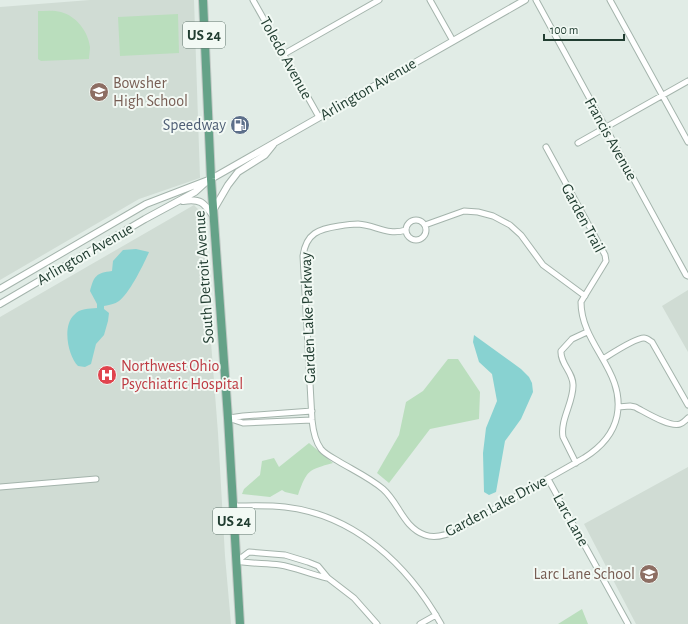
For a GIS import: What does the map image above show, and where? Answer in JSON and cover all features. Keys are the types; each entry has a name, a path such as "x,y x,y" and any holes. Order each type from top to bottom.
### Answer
{"main road":[{"name":"South Detroit Avenue","path":"203,0 213,213 228,418 240,624"}],"street":[{"path":"284,54 379,0"},
{"path":"430,0 453,41"},
{"name":"Arlington Avenue","path":"0,289 130,212 146,204 211,179 525,0"},
{"name":"Francis Avenue","path":"536,0 605,128 686,275 688,276"},
{"path":"610,0 688,142"},
{"name":"Toledo Avenue","path":"255,1 319,117"},
{"path":"578,143 688,81"},
{"path":"177,202 194,199 213,213 228,185 238,172 264,156 277,141"},
{"name":"Garden Trail","path":"546,147 605,255 606,261 581,302 581,310 587,332 603,359"},
{"name":"Arlington Avenue","path":"0,304 145,219 195,192 211,179"},
{"path":"425,225 464,211 478,212 493,216 510,225 521,235 543,265 585,296"},
{"path":"414,219 421,220 425,225 425,235 418,240 410,238 406,230 409,222 414,219"},
{"name":"Garden Lake Parkway","path":"312,420 303,256 304,249 309,239 316,232 327,228 360,224 388,232 399,232 406,230"},
{"path":"576,463 562,437 565,417 572,396 574,384 562,359 561,351 572,339 587,332"},
{"path":"603,359 636,340 644,338 649,340 652,342 688,405"},
{"name":"Garden Lake Drive","path":"312,420 316,440 321,449 381,487 392,500 407,523 418,532 426,536 433,537 449,534 576,463 594,452 606,440 614,426 618,407 618,393 611,373 603,359"},
{"path":"618,407 635,407 674,425 682,424 688,418"},
{"path":"228,418 312,411"},
{"path":"228,418 243,423 312,420"},
{"path":"0,487 96,479"},
{"name":"Larc Lane","path":"548,479 628,624"},
{"path":"233,506 286,507 328,517 350,527 378,547 399,566 428,601 441,624"},
{"path":"237,561 249,552 285,556 318,566 328,578 354,598 377,624"},
{"path":"237,561 248,564 281,565 311,575 328,578"},
{"path":"420,624 436,615"}],"shaded area":[{"name":"Bowsher High School","path":"90,0 194,0 200,178 139,199 0,280 0,7"},
{"name":"Northwest Ohio Psychiatric Hospital","path":"194,205 201,212 231,624 0,624 0,317"},
{"path":"688,290 688,352 662,306"},
{"name":"Larc Lane School","path":"688,467 688,624 636,624 584,524"}],"green space":[{"path":"38,11 61,12 72,17 87,35 90,47 89,59 41,61 38,59"},
{"path":"178,14 179,53 120,56 118,17"},
{"path":"448,359 458,359 480,392 479,419 430,429 389,483 377,473 399,435 406,402 423,391"},
{"path":"309,443 333,463 318,467 310,472 306,476 298,495 282,490 270,497 242,494 244,489 260,475 262,461 274,458 279,467"},
{"path":"582,609 588,624 558,624"}],"water":[{"path":"136,249 149,252 144,264 132,286 123,297 116,303 104,306 104,309 109,313 104,335 96,344 91,364 85,367 78,366 71,355 69,348 67,333 70,320 79,311 97,308 97,304 90,291 94,279 99,274 112,271 113,261 123,250"},
{"path":"474,335 521,369 529,377 532,383 533,392 521,419 505,441 496,492 489,495 484,492 483,453 486,428 497,401 492,374 479,362 473,342"}],"place":[{"name":"Bowsher High School","path":"99,92"},
{"name":"Speedway","path":"240,125"},
{"name":"Northwest Ohio Psychiatric Hospital","path":"107,375"},
{"name":"Larc Lane School","path":"649,574"}]}
